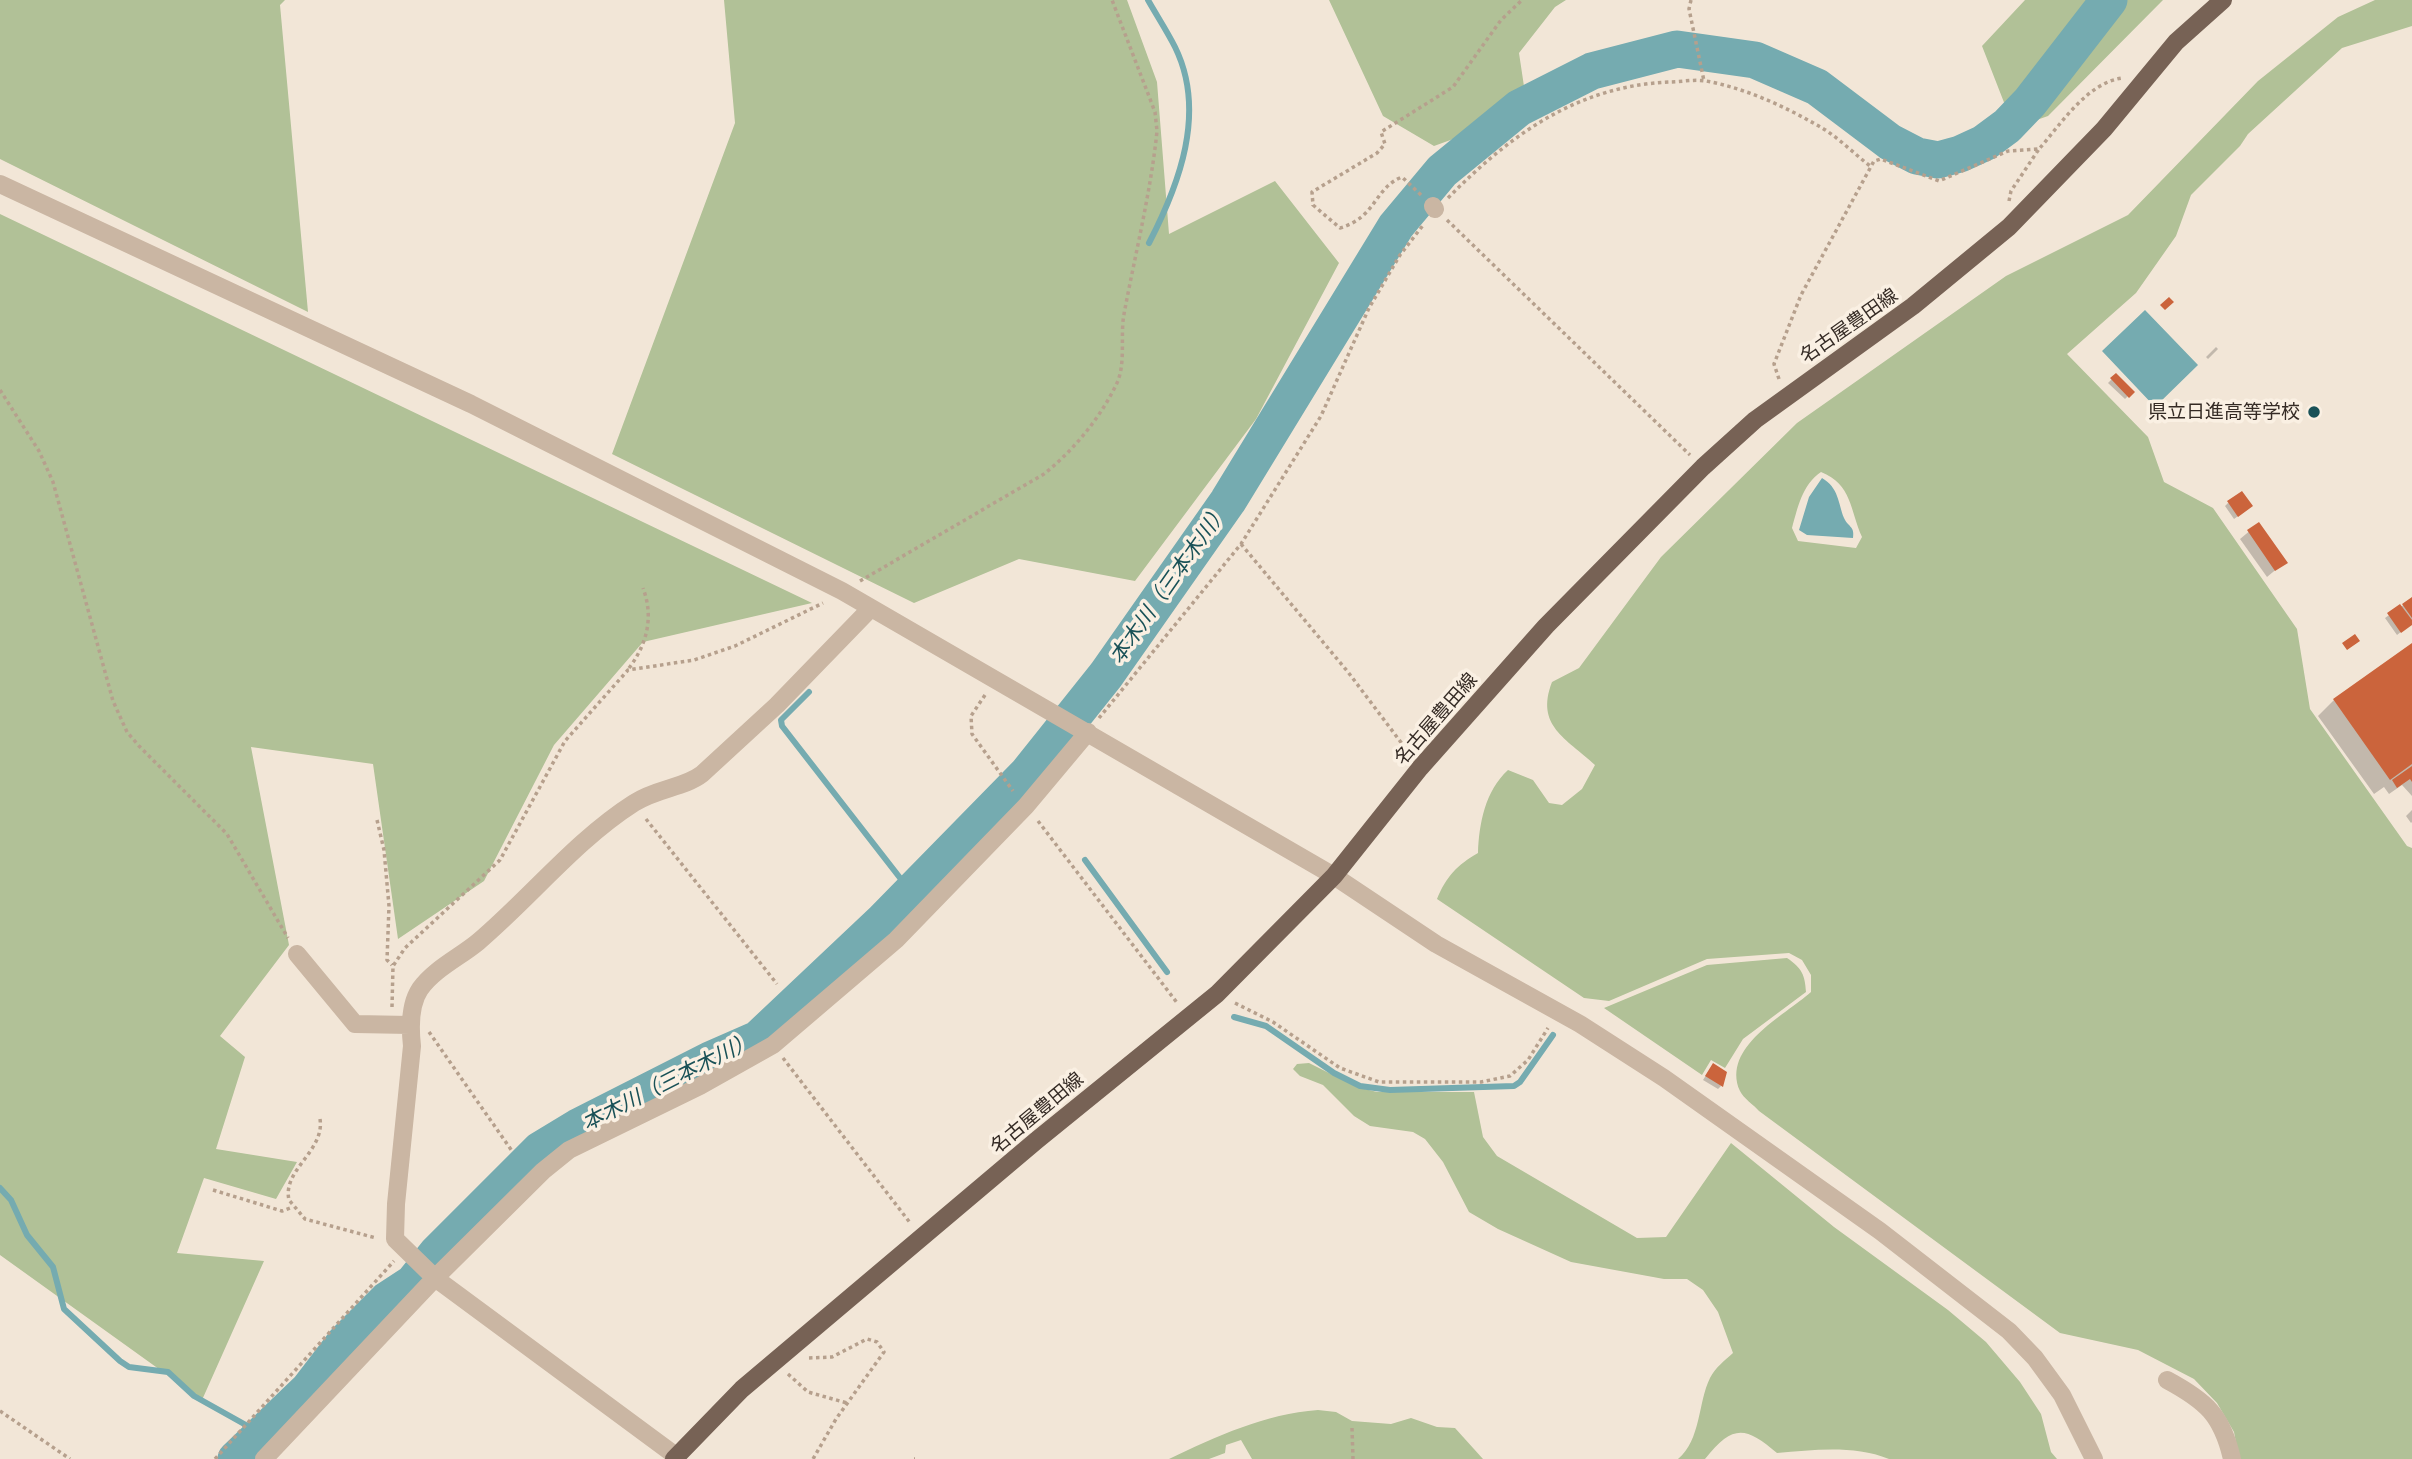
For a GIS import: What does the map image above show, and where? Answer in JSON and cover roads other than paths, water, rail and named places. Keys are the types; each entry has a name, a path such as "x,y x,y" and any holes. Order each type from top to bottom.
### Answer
{"main road":[{"name":"名古屋豊田線","path":"675,1458 742,1389 1221,989 1334,876 1420,768 1546,626 1703,467 1755,420 1934,290 2019,218 2070,167 2176,43 2223,0"}],"street":[{"path":"0,184 471,404 842,591 1334,876 1436,944 1559,1012 1664,1078 1781,1160 1910,1253 1999,1323 2035,1358 2062,1395 2094,1459"},
{"path":"402,1025 419,990 430,978 477,943 612,817 653,791 687,782 702,774 777,705 871,608"},
{"path":"264,1459 435,1278 515,1197 569,1150 700,1086 773,1045 897,940 1024,804 1086,731"},
{"path":"297,954 355,1024 402,1025"},
{"path":"402,1025 412,1046 396,1204 402,1247 435,1278 675,1458"},
{"path":"2167,1380 2201,1400 2214,1413 2226,1432 2232,1459"}],"water":[{"path":"2145,310 2198,365 2155,407 2102,351"},
{"path":"1822,478 1835,491 1844,518 1853,531 1853,538 1807,535 1799,530 1809,497"}],"waterway":[{"path":"1148,0 1175,47 1189,97 1189,122 1179,173 1149,243"},
{"name":"本木川（三本木川）","path":"236,1459 309,1389 345,1342 387,1300 413,1283 437,1253 540,1150 578,1127 710,1060 758,1039 883,921 1027,774 1106,675 1228,501 1396,226 1442,171 1519,108 1592,71 1677,49 1755,60 1817,87 1890,142 1917,156 1938,160 1984,143 2007,126 2030,102 2109,0"},
{"path":"809,692 781,720 782,726 911,892"},
{"path":"1085,860 1167,972"},
{"path":"1234,1017 1266,1026 1334,1073 1360,1086 1390,1090 1514,1086 1520,1082 1553,1035"},
{"path":"0,1188 11,1200 27,1235 53,1267 64,1309 129,1367 168,1372 194,1396 262,1434"}],"place":[{"name":"県立日進高等学校","path":"2314,412"}]}
